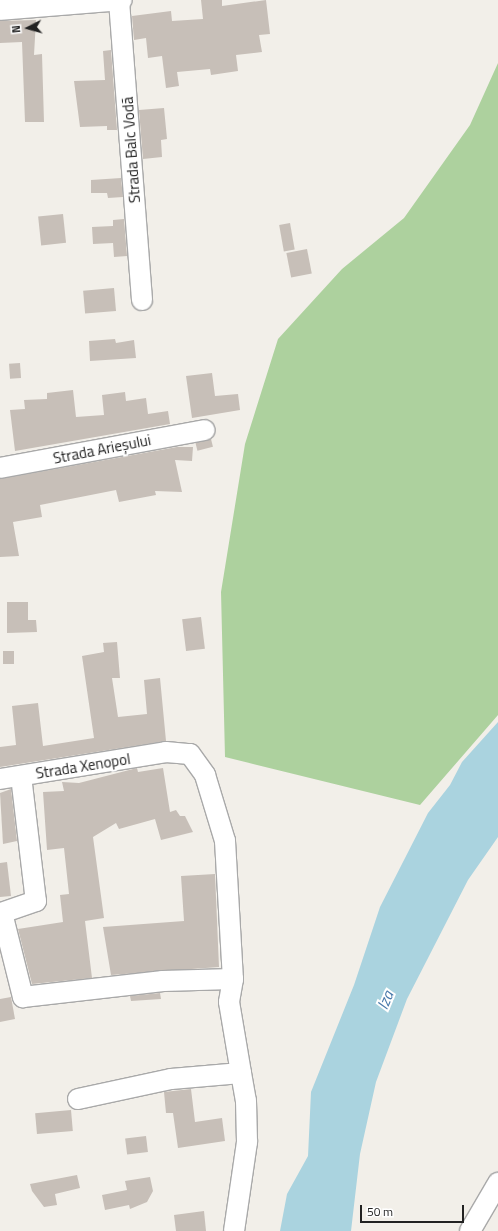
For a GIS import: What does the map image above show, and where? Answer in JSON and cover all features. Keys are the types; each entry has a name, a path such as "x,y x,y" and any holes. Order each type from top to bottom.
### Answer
{"street":[{"name":"Strada Balc Vodă","path":"0,10 120,0 142,300"},
{"name":"Strada Arieșului","path":"0,468 205,430"},
{"name":"Strada Xenopol","path":"0,779 166,752 190,754 205,775 225,841 233,979 229,1002 246,1101 247,1142 234,1231"},
{"path":"21,776 36,901 2,913 23,997 162,981 233,979"},
{"path":"78,1099 171,1079 241,1073"},
{"path":"470,1231 498,1183"}],"green space":[{"path":"498,63 498,715 420,805 225,757 221,592 245,444 278,339 342,269 404,218 470,125"}],"water":[{"name":"Iza","path":"498,722 498,837 468,880 407,999 376,1082 360,1154 351,1231 280,1231 287,1194 308,1156 311,1092 354,985 380,907 428,813 450,785 462,762"}],"building":[{"path":"201,0 222,0 222,6 266,0 270,34 259,35 262,52 236,55 238,71 211,75 210,69 177,72 179,86 166,88 162,56 148,58 146,38 134,40 132,16 171,11 172,21 203,19"},
{"path":"36,20 34,55 42,54 44,122 25,122 22,42 0,43 0,21"},
{"path":"111,50 117,130 107,130 107,126 80,127 74,81 105,80 103,51"},
{"path":"164,108 167,139 161,140 162,157 143,159 139,110"},
{"path":"121,178 123,197 108,198 107,193 91,193 91,180"},
{"path":"63,214 66,243 41,245 38,217"},
{"path":"124,219 127,256 114,257 113,243 93,244 92,227 113,226 113,220"},
{"path":"290,223 295,250 284,251 279,225"},
{"path":"307,249 312,274 291,278 286,253"},
{"path":"114,288 116,311 85,314 83,291"},
{"path":"115,339 116,343 134,340 136,358 90,361 89,341"},
{"path":"20,363 21,378 10,379 9,364"},
{"path":"212,373 215,396 238,394 240,410 192,418 186,376"},
{"path":"73,390 76,417 104,415 102,395 125,392 126,401 146,398 148,414 168,411 170,424 15,451 10,410 25,409 24,400 47,399 47,393"},
{"path":"211,439 213,447 197,451 195,443"},
{"path":"177,447 193,447 192,461 175,460 182,492 155,491 156,495 119,502 116,490 40,505 42,517 13,522 19,556 0,557 0,479"},
{"path":"7,602 28,602 28,620 36,620 37,632 7,633"},
{"path":"201,617 205,649 186,651 182,619"},
{"path":"117,642 120,678 112,678 118,717 147,714 144,680 160,678 166,741 0,767 0,747 16,745 12,706 38,703 43,746 94,738 82,656 104,652 103,643"},
{"path":"3,651 14,651 14,664 3,664"},
{"path":"137,768 138,772 163,768 170,812 176,810 180,816 185,816 193,832 161,840 155,819 119,829 116,823 93,837 104,918 85,921 92,978 32,984 18,929 63,922 60,895 69,894 64,848 47,850 43,792 64,791 62,782 79,783"},
{"path":"11,789 17,841 3,844 0,793"},
{"path":"7,862 11,896 0,897 0,863"},
{"path":"215,874 219,967 111,975 103,927 184,921 181,876"},
{"path":"160,993 161,999 131,1001 130,996"},
{"path":"11,997 15,1019 0,1022 0,999"},
{"path":"191,1089 195,1122 222,1118 225,1141 178,1148 173,1113 166,1113 164,1092"},
{"path":"71,1110 73,1131 37,1134 35,1113"},
{"path":"146,1136 148,1152 127,1154 125,1139"},
{"path":"77,1175 80,1188 55,1194 57,1205 44,1207 32,1191 30,1184"},
{"path":"150,1177 153,1191 147,1202 130,1209 129,1205 105,1210 102,1195 127,1190 125,1181"},
{"path":"204,1211 206,1231 176,1231 174,1215"}]}
